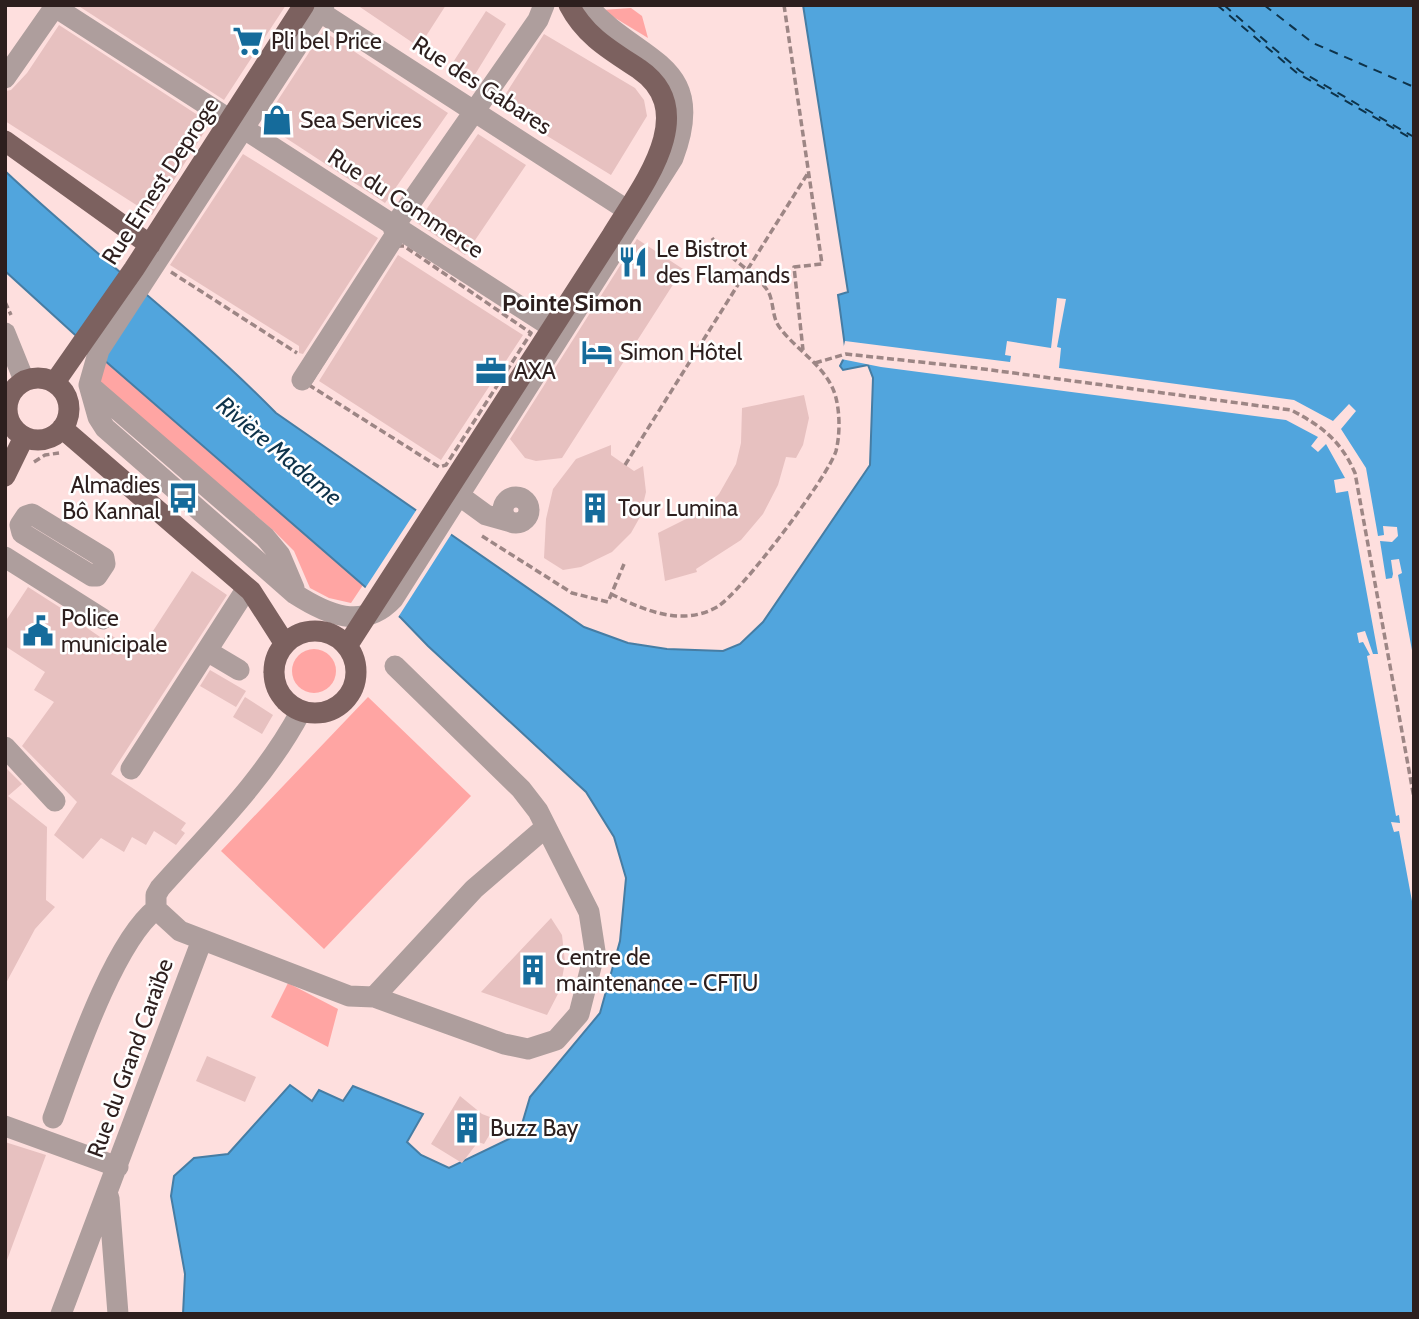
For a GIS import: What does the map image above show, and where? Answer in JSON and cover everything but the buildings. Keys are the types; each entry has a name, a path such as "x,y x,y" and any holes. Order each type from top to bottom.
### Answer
{"main road":[{"path":"62,428 247,588 277,647 275,684 299,715 327,712 348,696 356,671 355,648 374,610 436,520 458,496 553,328 642,208 666,136 664,101 655,82 589,35 569,5"},
{"name":"Rue Ernest Deproge","path":"55,382 86,357 147,271 150,245 237,126 314,7"},
{"path":"5,141 150,245"},
{"path":"40,377 55,382 68,398 69,409 62,428 41,440 24,437 10,424 6,414 9,395 24,380 40,377"},
{"path":"5,476 24,437"},
{"path":"277,647 296,635 310,631 324,632 355,648"}],"street":[{"path":"302,380 396,229 538,20 544,5"},
{"path":"509,512 458,496 673,158 682,134 683,113 678,84 660,62 603,25 587,5"},
{"path":"5,78 55,6"},
{"name":"Rue du Commerce","path":"55,6 396,229 553,328"},
{"name":"Rue des Gabares","path":"314,7 475,111 642,208"},
{"path":"147,271 237,126"},
{"path":"5,333 24,380"},
{"path":"86,357 89,384 270,542 287,570 295,594 333,615 374,610"},
{"path":"29,573 45,547"},
{"path":"5,558 103,620"},
{"path":"131,769 247,588"},
{"path":"207,651 239,670"},
{"path":"156,909 180,931 349,996 373,997 504,1044 528,1049 556,1040 579,1014 596,951 589,912 546,827 521,789 395,666"},
{"path":"53,1118 91,1017 136,929 156,909 156,895 160,888 250,790 282,746 299,715"},
{"path":"5,747 55,801"},
{"path":"373,997 474,889 546,827"},
{"name":"Rue du Grand Caraïbe","path":"61,1314 202,940"},
{"path":"5,1126 118,1167"},
{"name":"Rue du Grand Caraïbe","path":"108,1193 118,1314"}],"path":[{"path":"784,5 822,264 794,267 803,351"},
{"path":"625,465 809,171"},
{"path":"611,594 644,611 674,616 717,607 813,493 835,452 839,426 836,396 815,363 778,327 768,292 724,253 712,237"},
{"path":"397,246 404,246 531,333 446,465 439,467 309,384 397,246"},
{"path":"147,271 298,354"},
{"path":"815,363 846,355 976,368 1291,410 1318,424 1346,452 1355,473 1414,798"},
{"path":"32,464 45,456 66,453"},
{"path":"471,529 572,593 608,602 624,564"},
{"path":"277,647 265,675 299,715 347,708 356,698 355,648"}],"shaded area":[{"path":"631,8 642,16 648,38 602,10"},
{"path":"105,361 363,585 351,603 329,598 310,588 294,551 274,531 100,383"},
{"path":"314,649 330,655 336,671 330,687 314,693 298,687 292,671 298,655"},
{"path":"368,697 471,796 324,949 221,851"},
{"path":"288,983 338,1009 328,1047 271,1017"}],"water":[{"name":"Rivière Madame","path":"803,5 1414,5 1414,1314 183,1314 185,1274 171,1196 174,1176 194,1158 228,1154 290,1085 312,1101 319,1090 343,1101 353,1086 423,1114 407,1142 421,1155 449,1168 509,1139 522,1124 530,1097 600,1013 620,941 626,878 614,837 586,792 401,618 5,271 5,171 210,350 276,413 584,627 628,643 667,649 723,651 740,644 763,622 870,465 873,378 868,365 843,370 840,366 846,354 838,295 848,292"}],"pier":[{"path":"1057,298 1066,299 1057,347 1061,348 1059,368 1294,400 1333,421 1349,404 1356,411 1341,429 1366,468 1378,536 1384,535 1383,526 1397,527 1398,536 1392,542 1380,541 1386,579 1392,578 1391,560 1399,559 1402,573 1398,575 1414,661 1414,912 1399,831 1394,832 1391,822 1400,823 1399,815 1396,816 1367,656 1370,655 1363,642 1359,643 1357,633 1365,631 1373,654 1378,654 1348,491 1336,493 1334,480 1345,478 1326,444 1318,452 1311,446 1318,437 1286,420 881,367 841,359 845,341 1010,362 1011,356 1005,355 1007,341 1051,348"},
{"path":"417,509 452,533 397,619 364,590"}],"ferry route":[{"path":"1217,5 1297,73 1414,140"},
{"path":"1224,5 1300,71 1414,137"},
{"path":"1264,5 1313,43 1414,87"}],"place":[{"name":"Pli bel Price","path":"248,41"},
{"name":"Sea Services","path":"277,120"},
{"name":"Le Bistrot des Flamands","path":"633,262"},
{"name":"Simon Hôtel","path":"597,352"},
{"name":"AXA","path":"491,371"},
{"name":"Almadies Bô Kannal","path":"183,498"},
{"name":"Tour Lumina","path":"595,508"},
{"name":"Police municipale","path":"38,631"},
{"name":"Centre de maintenance - CFTU","path":"533,970"},
{"name":"Buzz Bay","path":"467,1128"}],"district":[{"name":"Pointe Simon","path":"572,303"}]}
